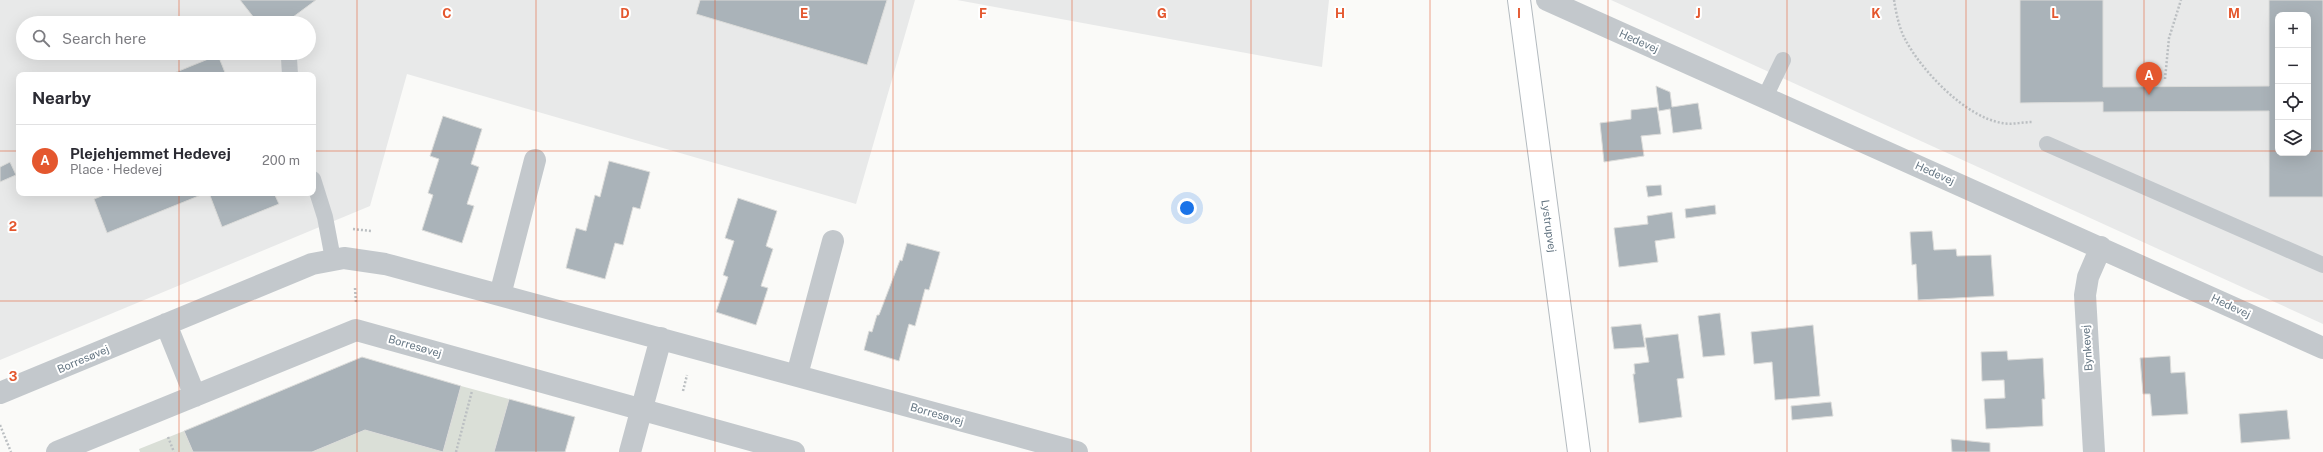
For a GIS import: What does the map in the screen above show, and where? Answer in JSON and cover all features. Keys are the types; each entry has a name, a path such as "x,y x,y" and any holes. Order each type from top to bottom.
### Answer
{"street":[{"name":"Lystrupvej","path":"1519,0 1579,452"},
{"name":"Hedevej","path":"1547,0 2101,247 2323,348"},
{"path":"500,295 536,160"},
{"path":"798,375 833,241"},
{"name":"Bynkevej","path":"2094,452 2085,295 2088,277 2101,247"},
{"name":"Borresøvej","path":"0,394 312,264 333,259 370,260 1077,452"},
{"path":"166,324 195,396"},
{"name":"Borresøvej","path":"57,452 356,330 794,452"},
{"path":"630,452 661,338"}],"lane":[{"path":"289,60 290,72"},
{"path":"1765,97 1783,60"},
{"path":"2047,144 2323,265"},
{"path":"316,188 325,217 333,259"}],"path":[{"path":"1894,0 1904,37 1922,67 1977,114 2002,123 2052,122 2047,144"},
{"path":"2165,79 2168,38 2181,0"},
{"path":"456,452 479,364"},
{"path":"0,425 11,452"}],"shaded area":[{"path":"0,0 915,0 856,204 407,74 370,206 0,360"},
{"path":"957,0 1329,0 1322,67"},
{"path":"1611,0 2323,0 2323,324"},
{"path":"461,386 509,399 494,452 443,452"},
{"path":"365,430 443,452 312,452"},
{"path":"184,431 193,452 140,452 139,449"}],"building":[{"path":"240,0 316,0 294,16 253,16"},
{"path":"700,0 887,0 867,65 696,14"},
{"path":"2020,0 2103,0 2103,87 2269,86 2269,0 2323,0 2323,197 2269,197 2269,111 2103,112 2103,102 2020,103"},
{"path":"206,60 220,60 225,72 176,72"},
{"path":"1656,86 1670,92 1672,107 1698,103 1702,129 1673,133 1670,109 1659,111"},
{"path":"1657,107 1661,134 1641,136 1644,156 1604,162 1600,123 1631,119 1631,110"},
{"path":"443,116 482,129 471,164 479,167 467,204 474,206 462,243 422,230 433,195 428,193 439,159 430,156"},
{"path":"609,161 650,172 640,209 633,207 623,245 615,243 605,279 566,268 576,228 586,231 595,195 600,197"},
{"path":"10,162 16,175 0,182 0,167"},
{"path":"1661,185 1662,195 1648,197 1646,186"},
{"path":"102,196 199,196 107,233 94,199"},
{"path":"210,196 275,196 279,204 222,227"},
{"path":"738,198 777,211 766,246 773,249 761,286 768,288 756,325 716,312 728,277 723,275 734,241 725,238"},
{"path":"1715,205 1716,214 1686,218 1685,209"},
{"path":"1672,212 1675,238 1655,241 1658,262 1619,267 1614,228 1648,224 1647,216"},
{"path":"1932,231 1934,250 1956,249 1957,256 1991,255 1994,296 1918,300 1916,264 1912,265 1910,232"},
{"path":"907,243 940,252 929,290 925,289 915,326 909,324 899,361 864,350 869,331 872,332 877,315 879,315 900,260 902,261"},
{"path":"1720,313 1725,355 1703,357 1698,316"},
{"path":"1641,324 1645,347 1614,349 1611,327"},
{"path":"1813,325 1820,396 1775,400 1772,362 1754,364 1751,332"},
{"path":"1678,334 1684,378 1677,379 1682,417 1639,423 1633,374 1635,374 1634,364 1649,362 1645,338"},
{"path":"2007,351 2008,360 2043,358 2045,399 2042,399 2043,426 1986,429 1984,399 2005,398 2004,380 1982,381 1981,352"},
{"path":"2170,356 2171,373 2185,372 2188,414 2152,416 2150,394 2143,394 2140,358"},
{"path":"362,357 461,386 443,452 365,430 312,452 193,452 184,431"},
{"path":"509,399 575,417 565,452 494,452"},
{"path":"1831,402 1833,416 1792,420 1791,406"},
{"path":"2287,410 2290,439 2241,443 2239,414"},
{"path":"1951,439 1990,443 1990,452 1952,452"}],"place":[{"name":"Plejehjemmet Hedevej","path":"2149,95"}]}
